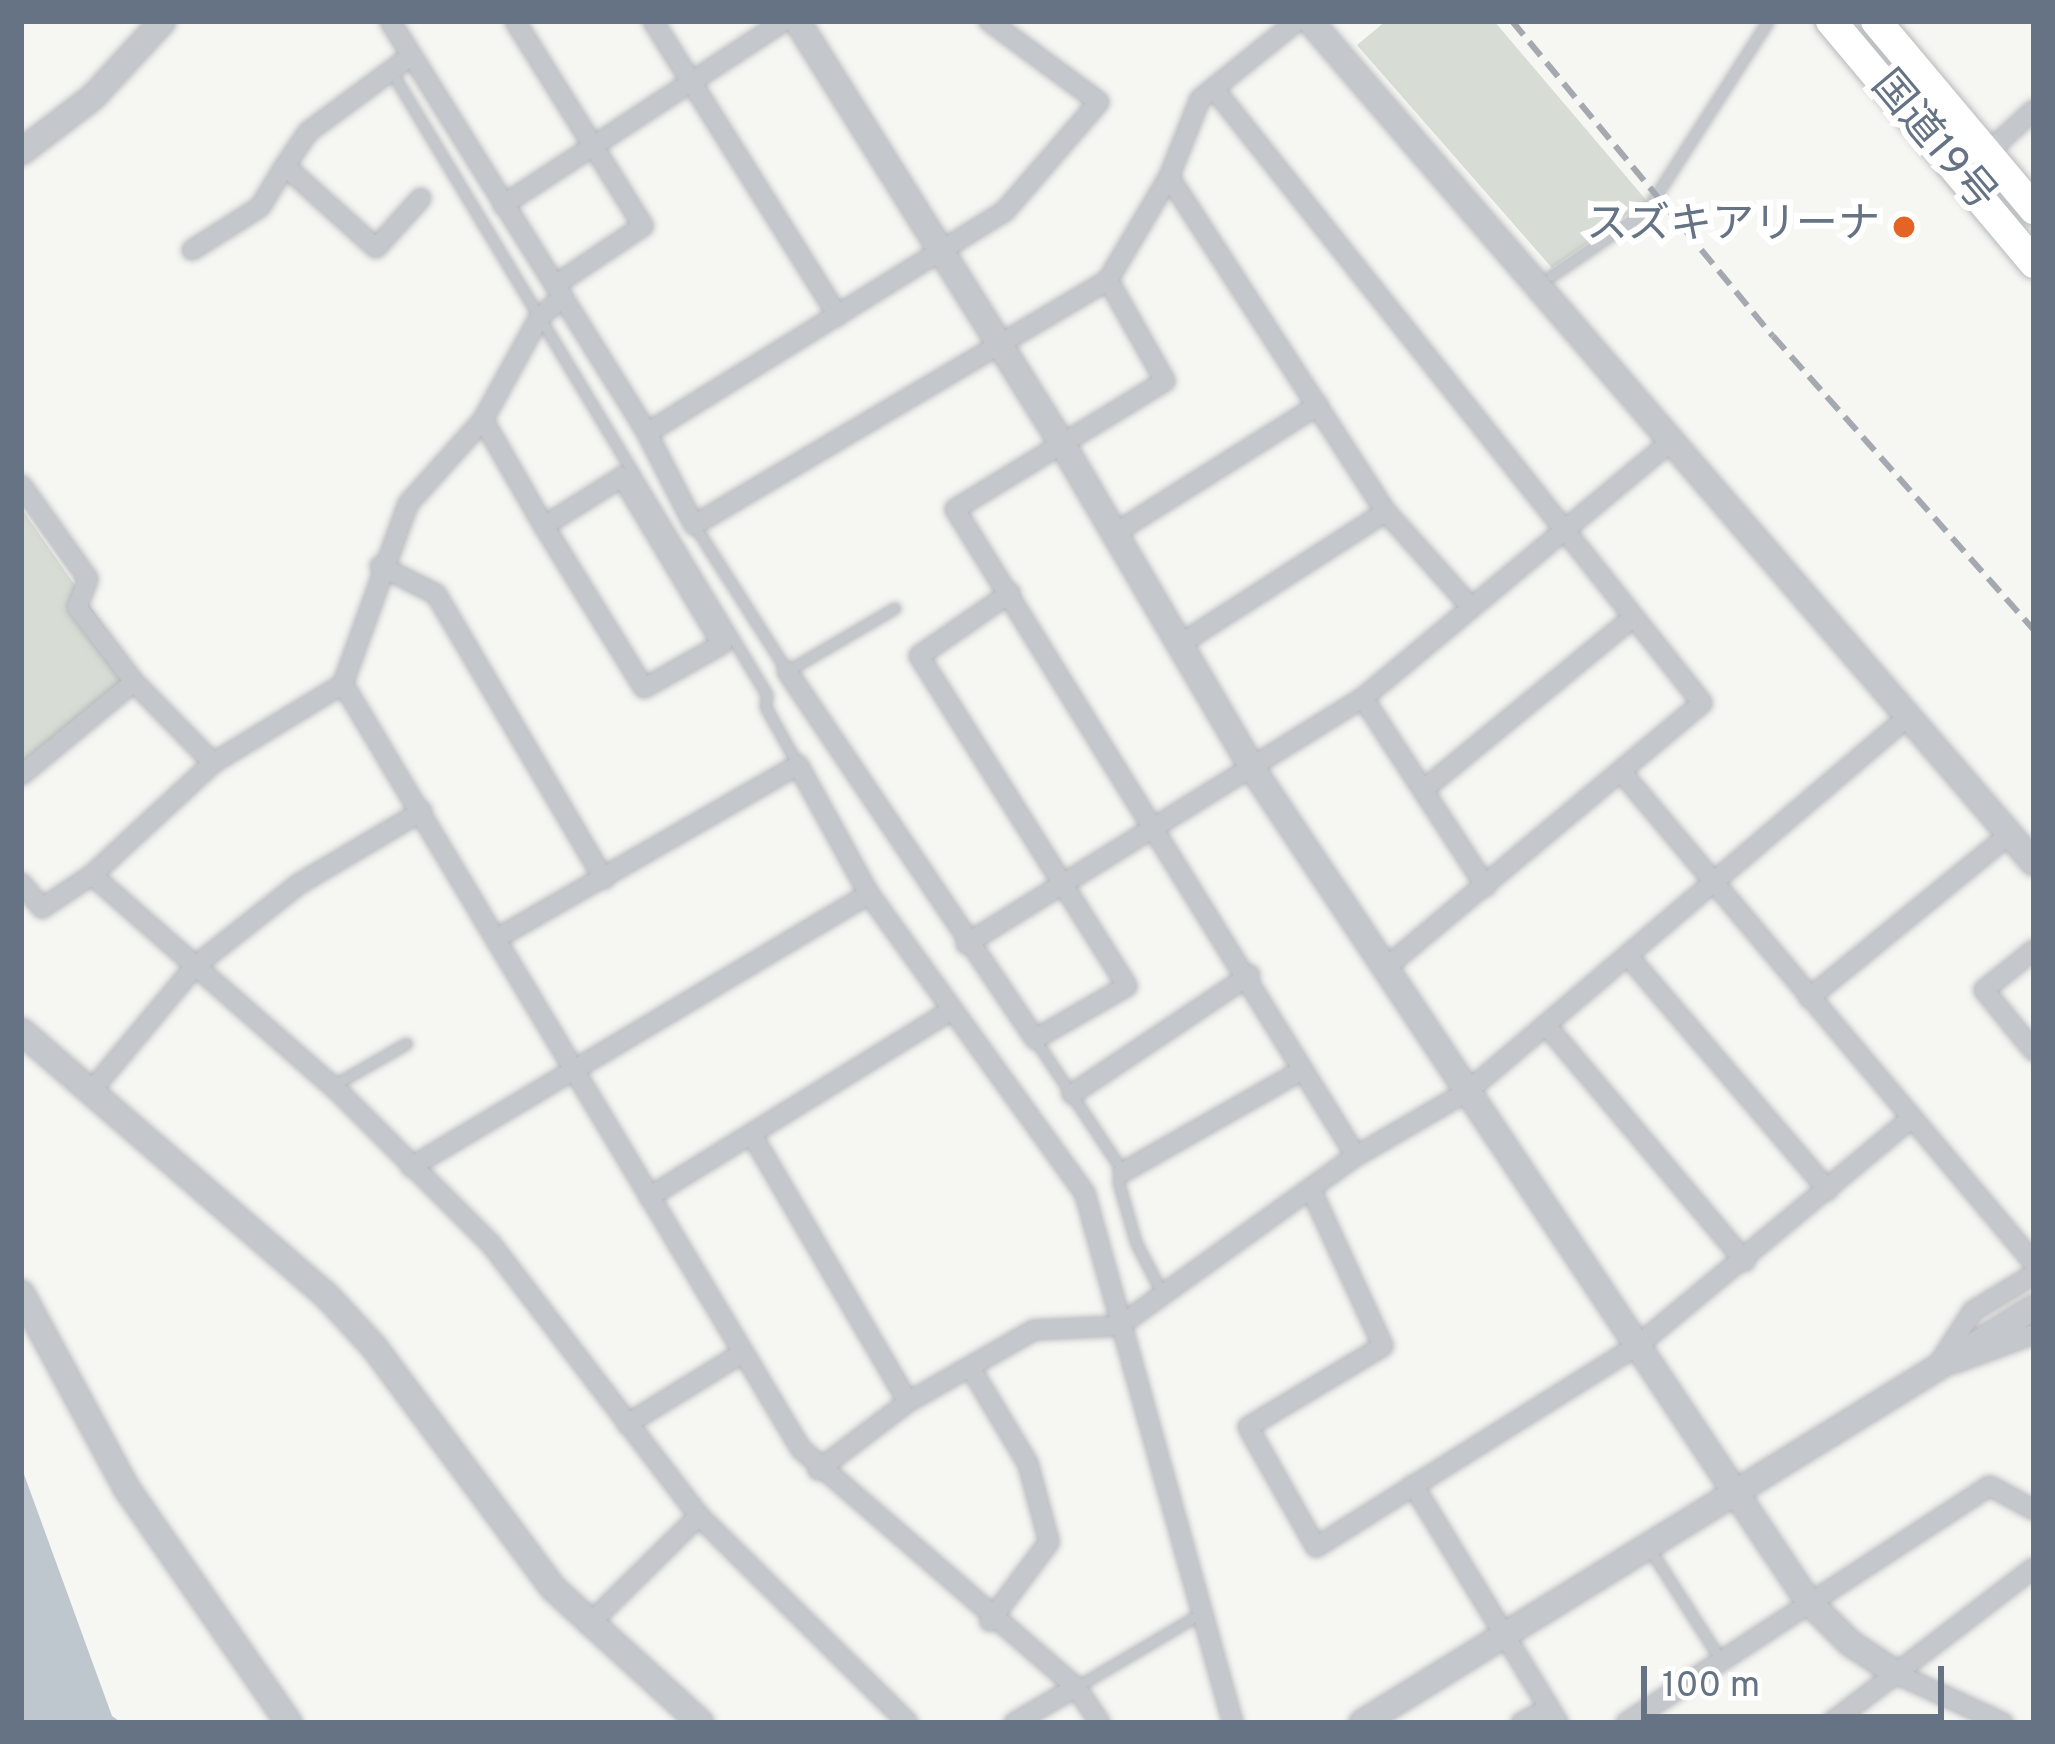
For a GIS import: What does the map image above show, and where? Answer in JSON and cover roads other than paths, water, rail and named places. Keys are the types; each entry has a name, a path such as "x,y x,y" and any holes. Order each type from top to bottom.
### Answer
{"highway":[{"name":"国道19号","path":"1831,21 2034,263"},
{"name":"国道19号","path":"1876,21 2034,208"}],"street":[{"path":"21,152 93,97 163,21"},
{"path":"390,21 646,433 694,525 1108,280 1169,176 1200,100 1297,21"},
{"path":"21,883 42,908 92,875 213,763 343,684 380,566 408,504 483,420 559,291 643,226 515,21"},
{"path":"653,21 838,316"},
{"path":"502,205 590,142 784,21"},
{"path":"797,21 995,346 1064,447 1254,771 1808,1601 1850,1643 1897,1674 2003,1723"},
{"path":"646,433 1004,212 1099,102 988,21"},
{"path":"1310,21 2034,863"},
{"path":"192,250 260,207 308,132 411,56"},
{"path":"1215,90 1562,536 1702,703 1623,774 1388,966"},
{"path":"1961,176 2034,110"},
{"path":"285,166 376,248 421,198"},
{"path":"1169,176 1386,512 1471,608"},
{"path":"1108,280 1165,381 1064,447 955,509 1158,826 1356,1156"},
{"path":"1115,533 1318,405"},
{"path":"483,420 544,526 644,688 722,644 622,477 544,526"},
{"path":"966,944 1254,771 1363,698 1672,441"},
{"path":"21,485 88,579 77,607 134,682 213,763"},
{"path":"1180,644 1386,512"},
{"path":"380,566 436,594 604,878"},
{"path":"788,671 966,944 1035,1039 1127,986 920,656 1010,593"},
{"path":"1424,790 1630,620"},
{"path":"21,776 134,682"},
{"path":"343,684 499,938 741,1354 818,1470 990,1621 1076,1687 1100,1723"},
{"path":"1363,698 1486,887"},
{"path":"818,1470 908,1402 1034,1330 1119,1326 1313,1194 1356,1156 1468,1091 1910,716"},
{"path":"499,938 798,765 869,894 1085,1194 1233,1723"},
{"path":"1623,774 1710,884 2034,1263"},
{"path":"91,1091 195,966 299,884 422,811"},
{"path":"1809,998 2010,834"},
{"path":"92,875 332,1086 491,1244 699,1516 904,1722"},
{"path":"411,1167 869,894"},
{"path":"2034,950 1984,990 2034,1051"},
{"path":"1628,956 1828,1190"},
{"path":"1072,1094 1250,975"},
{"path":"649,1198 950,1011"},
{"path":"1546,1025 1745,1261"},
{"path":"21,1031 243,1220 374,1347 510,1535 588,1625 701,1723"},
{"path":"1123,1172 1301,1071"},
{"path":"1313,1194 1383,1346 1248,1427 1316,1547 1637,1346 1912,1118"},
{"path":"752,1135 908,1402"},
{"path":"1936,1368 1973,1311 2034,1274"},
{"path":"21,1292 127,1489 289,1723"},
{"path":"1362,1723 2034,1308"},
{"path":"1936,1368 2010,1349 2034,1334"},
{"path":"627,1424 741,1354"},
{"path":"970,1367 1028,1464 1049,1542 990,1621"},
{"path":"1413,1485 1553,1716 1521,1723"},
{"path":"1626,1723 1990,1486 2034,1510"},
{"path":"588,1625 699,1516"},
{"path":"1831,1723 2034,1568"},
{"path":"1014,1723 1076,1687"}],"lane":[{"path":"1551,276 1646,212 1768,21"},
{"path":"391,71 767,695 765,706 798,765"},
{"path":"694,525 788,671 895,608"},
{"path":"1035,1039 1123,1172 1118,1181 1136,1243 1162,1293"},
{"path":"332,1086 407,1043"},
{"path":"1647,1545 1721,1660"},
{"path":"1076,1687 1203,1612"}],"railway":[{"path":"1512,21 1773,336 2034,630"}],"place":[{"name":"スズキアリーナ","path":"1904,227"}]}
